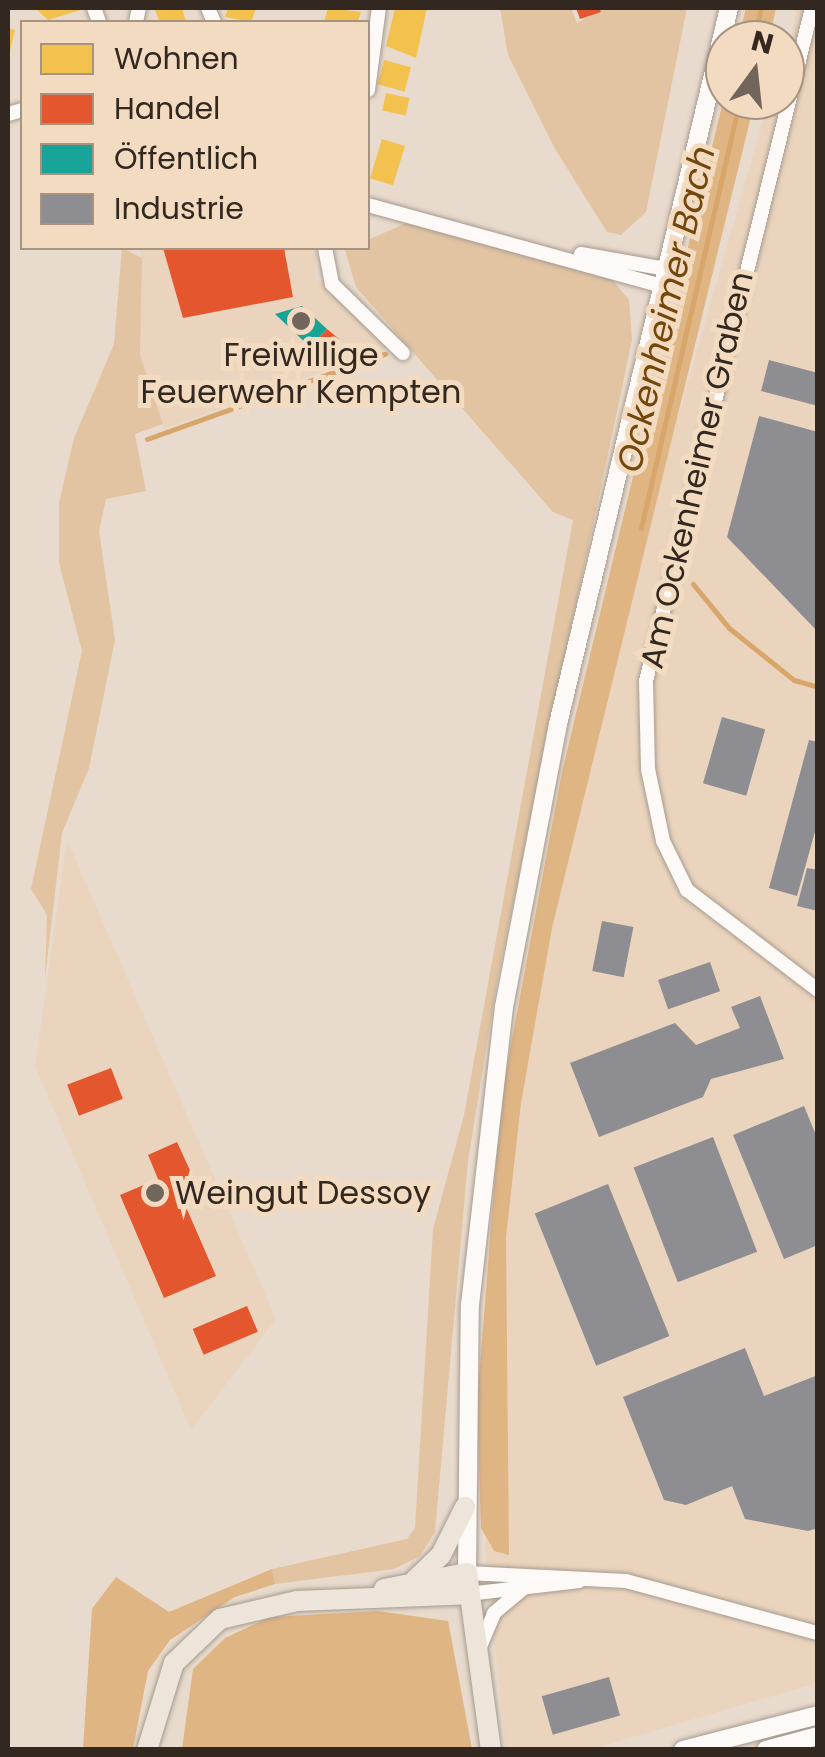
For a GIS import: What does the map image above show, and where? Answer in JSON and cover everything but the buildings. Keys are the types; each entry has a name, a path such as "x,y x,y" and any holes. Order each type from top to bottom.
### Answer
{"main road":[{"path":"490,1750 468,1583 465,1507 474,1251 504,1007 558,724 729,8"},
{"path":"415,1580 441,1555 465,1507"},
{"path":"372,1593 415,1580 468,1583"},
{"path":"147,1750 156,1711 174,1664 220,1620 263,1604 468,1583"},
{"path":"156,1711 160,1750"},
{"path":"683,1750 818,1714"},
{"path":"766,1750 818,1736"}],"street":[{"path":"370,75 379,8"},
{"name":"Am Ockenheimer Graben","path":"812,8 646,681 648,769 663,842 688,890 818,990"},
{"path":"370,205 664,277"},
{"path":"325,250 332,284 402,353"},
{"path":"468,1583 525,1588 600,1579"},
{"path":"468,1583 600,1579 818,1632"},
{"path":"476,1660 494,1613 525,1588"}],"shaded area":[{"path":"500,8 571,8 577,23 603,8 687,8 646,212 621,235 607,232 555,149 508,55"},
{"path":"746,8 776,8 773,20 743,20"},
{"path":"796,8 817,8 817,1683 592,1749 506,1750 485,1547 503,1137 549,869 763,120 805,120 805,20 795,20"},
{"path":"719,120 750,120 552,928 521,1103 506,1237 509,1555 494,1551 481,1528 477,1405 501,1098 562,772"},
{"path":"411,221 610,277 629,300 632,340 498,975 468,1161 435,1532 420,1556 394,1569 275,1584 272,1569 407,1539 415,1528 433,1229 464,1115 573,520 553,512 356,287 345,250 370,250 370,239"},
{"path":"122,250 126,250 142,258 140,355 163,424 135,434 146,491 106,499 99,531 115,640 89,768 62,833 45,978 47,915 31,889 82,651 59,563 59,503 74,438 114,344"},
{"path":"141,250 317,250 315,278 389,347 164,429 140,355"},
{"name":"Weingut Dessoy","path":"67,840 276,1319 191,1430 35,1066"},
{"path":"272,1569 275,1584 235,1597 170,1640 148,1671 133,1749 83,1749 92,1609 116,1577 169,1612"},
{"path":"378,1611 448,1621 472,1749 182,1749 193,1669 225,1638 270,1617"}],"waterway":[{"name":"Ockenheimer Bach","path":"758,20 761,8"},
{"name":"Ockenheimer Bach","path":"641,528 735,120"},
{"path":"147,439 385,354"},
{"name":"Ockenheimer Bach","path":"693,584 729,628 794,680 818,687"}],"place":[{"name":"Freiwillige Feuerwehr Kempten","path":"301,321"},
{"name":"Weingut Dessoy","path":"155,1193"}]}
